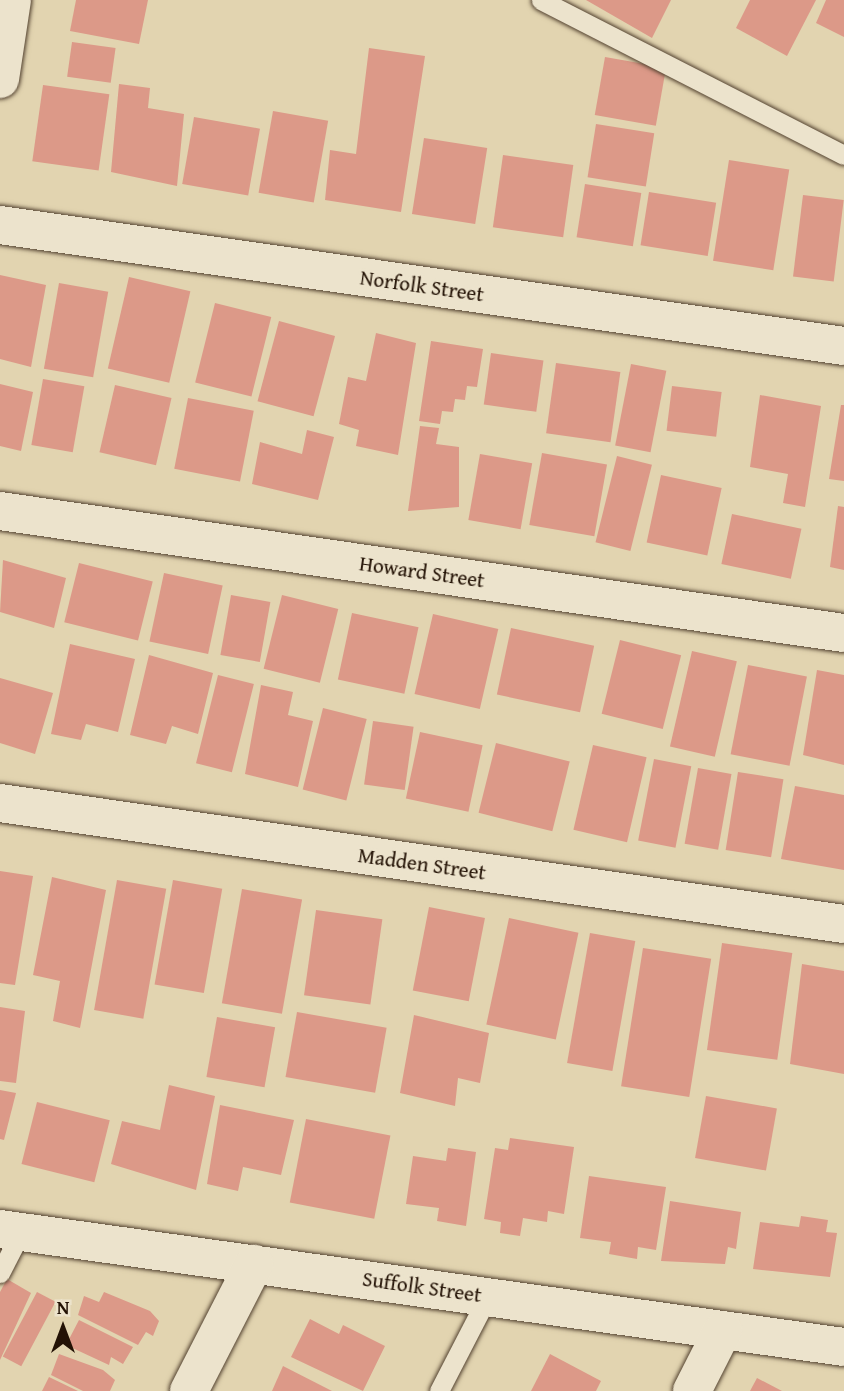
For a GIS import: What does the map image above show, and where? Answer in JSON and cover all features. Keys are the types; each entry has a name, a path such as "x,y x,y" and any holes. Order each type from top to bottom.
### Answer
{"street":[{"path":"0,79 12,0"},
{"name":"Norfolk Street","path":"0,225 844,346"},
{"name":"Howard Street","path":"0,511 844,633"},
{"name":"Madden Street","path":"0,803 844,924"},
{"name":"Suffolk Street","path":"11,1230 844,1347"},
{"path":"189,1391 254,1264"},
{"path":"692,1391 723,1330"}],"lane":[{"path":"541,0 844,155"},
{"path":"0,1273 11,1230"},
{"path":"439,1391 488,1296"}],"building":[{"path":"76,0 148,0 139,44 70,31"},
{"path":"586,0 671,0 652,38"},
{"path":"750,0 816,0 787,56 736,28"},
{"path":"826,0 844,0 844,37 816,23"},
{"path":"72,42 116,48 111,83 67,77"},
{"path":"369,48 425,56 401,212 325,200 330,150 356,154"},
{"path":"605,57 666,68 656,126 595,115"},
{"path":"119,84 150,88 148,108 184,114 177,186 111,172"},
{"path":"43,85 109,94 99,171 32,161"},
{"path":"273,111 328,121 314,202 259,193"},
{"path":"194,117 260,129 248,196 182,184"},
{"path":"596,124 654,133 646,187 588,177"},
{"path":"424,138 487,148 475,224 412,214"},
{"path":"503,155 573,165 563,237 493,227"},
{"path":"729,160 789,170 773,270 713,261"},
{"path":"585,184 641,193 633,246 577,237"},
{"path":"649,192 716,203 708,256 641,245"},
{"path":"803,195 844,200 834,281 793,276"},
{"path":"0,275 46,285 31,367 0,359"},
{"path":"129,277 190,291 169,383 108,369"},
{"path":"59,283 108,292 93,377 44,369"},
{"path":"215,303 271,317 251,397 195,383"},
{"path":"279,321 335,336 314,416 258,401"},
{"path":"376,333 416,343 398,455 356,446 359,430 339,424 348,377 366,381"},
{"path":"431,341 483,349 477,387 467,386 465,400 455,399 453,412 442,411 440,424 419,421"},
{"path":"491,353 543,360 536,412 484,404"},
{"path":"556,363 620,372 610,442 546,433"},
{"path":"631,364 666,371 651,452 615,445"},
{"path":"43,379 84,386 73,452 31,445"},
{"path":"0,384 33,392 21,451 0,446"},
{"path":"115,385 172,398 156,465 99,452"},
{"path":"672,386 722,392 716,437 667,431"},
{"path":"760,395 821,406 805,507 783,503 788,474 750,467"},
{"path":"188,398 254,411 240,481 174,469"},
{"path":"841,405 844,405 844,481 829,479"},
{"path":"420,426 439,428 436,444 459,447 459,507 408,511"},
{"path":"307,430 334,437 318,500 252,484 260,442 302,454"},
{"path":"542,453 607,464 594,536 529,525"},
{"path":"480,454 532,463 521,529 468,520"},
{"path":"617,456 652,465 630,551 595,542"},
{"path":"661,475 722,488 707,555 647,542"},
{"path":"838,506 844,507 844,570 830,567"},
{"path":"732,514 801,529 791,579 721,564"},
{"path":"3,560 66,578 54,628 0,612"},
{"path":"79,563 153,581 138,641 64,622"},
{"path":"164,573 223,585 208,654 149,641"},
{"path":"231,595 270,602 260,662 220,655"},
{"path":"282,595 338,609 320,683 264,669"},
{"path":"352,613 419,627 404,694 338,680"},
{"path":"433,614 498,629 480,709 415,694"},
{"path":"511,628 594,646 580,712 497,695"},
{"path":"620,640 681,655 663,729 602,714"},
{"path":"70,644 135,659 118,732 86,724 81,740 51,734"},
{"path":"692,651 737,661 715,757 670,746"},
{"path":"149,655 213,673 198,734 172,726 166,744 130,735"},
{"path":"748,665 807,676 790,766 731,754"},
{"path":"817,670 844,675 844,765 803,755"},
{"path":"218,675 254,684 232,772 196,763"},
{"path":"0,678 53,693 35,754 0,743"},
{"path":"261,685 293,692 288,715 313,721 298,787 245,774"},
{"path":"323,708 367,719 346,800 303,790"},
{"path":"373,721 414,727 405,790 364,784"},
{"path":"420,732 483,745 468,812 406,799"},
{"path":"496,743 570,761 552,831 479,813"},
{"path":"593,745 647,757 627,842 573,830"},
{"path":"654,759 691,766 675,848 638,840"},
{"path":"698,768 731,774 718,850 685,844"},
{"path":"738,772 783,779 771,857 726,850"},
{"path":"795,786 844,795 844,870 781,859"},
{"path":"0,871 33,876 15,985 0,983"},
{"path":"52,877 106,890 80,1028 53,1021 60,981 33,975"},
{"path":"117,880 166,889 143,1019 94,1010"},
{"path":"173,880 222,889 204,993 155,984"},
{"path":"242,889 302,900 282,1014 222,1003"},
{"path":"429,907 485,918 469,1001 413,990"},
{"path":"316,910 382,919 370,1004 304,995"},
{"path":"509,918 578,933 556,1039 486,1025"},
{"path":"590,933 635,941 612,1071 567,1063"},
{"path":"722,943 792,953 777,1060 707,1050"},
{"path":"643,948 711,959 689,1097 621,1086"},
{"path":"802,964 844,971 844,1074 790,1064"},
{"path":"0,1007 25,1011 16,1083 0,1081"},
{"path":"297,1012 387,1028 375,1093 286,1077"},
{"path":"414,1015 489,1033 480,1083 458,1078 455,1106 400,1093"},
{"path":"217,1017 275,1027 265,1087 206,1077"},
{"path":"169,1085 215,1096 196,1190 111,1164 122,1121 160,1130"},
{"path":"0,1090 16,1093 4,1140 0,1139"},
{"path":"706,1096 777,1109 766,1171 695,1158"},
{"path":"37,1102 110,1120 94,1182 22,1164"},
{"path":"220,1105 294,1120 281,1175 243,1167 238,1191 207,1184"},
{"path":"306,1119 390,1135 374,1219 290,1202"},
{"path":"510,1138 574,1147 564,1214 548,1211 547,1222 523,1218 520,1236 500,1233 501,1222 484,1219 495,1148 508,1150"},
{"path":"448,1148 476,1152 466,1226 437,1221 439,1208 406,1204 413,1156 446,1161"},
{"path":"589,1176 666,1187 656,1250 638,1247 637,1259 609,1254 611,1242 580,1238"},
{"path":"670,1201 741,1212 736,1249 728,1247 725,1264 661,1261"},
{"path":"801,1216 828,1220 826,1232 837,1233 830,1277 753,1269 760,1222 799,1227"},
{"path":"7,1279 31,1293 0,1360 0,1292"},
{"path":"37,1292 56,1302 21,1366 3,1356"},
{"path":"104,1292 150,1311 159,1321 153,1336 146,1332 138,1345 78,1315 84,1296 99,1302"},
{"path":"310,1319 339,1334 343,1325 385,1346 363,1391 291,1357"},
{"path":"79,1320 133,1347 123,1364 111,1357 109,1365 66,1345"},
{"path":"59,1354 103,1370 115,1380 110,1391 83,1391 51,1375"},
{"path":"550,1354 601,1381 596,1391 531,1391"},
{"path":"283,1366 332,1391 272,1391"},
{"path":"49,1377 78,1391 42,1391"},
{"path":"757,1378 782,1391 750,1391"}]}
